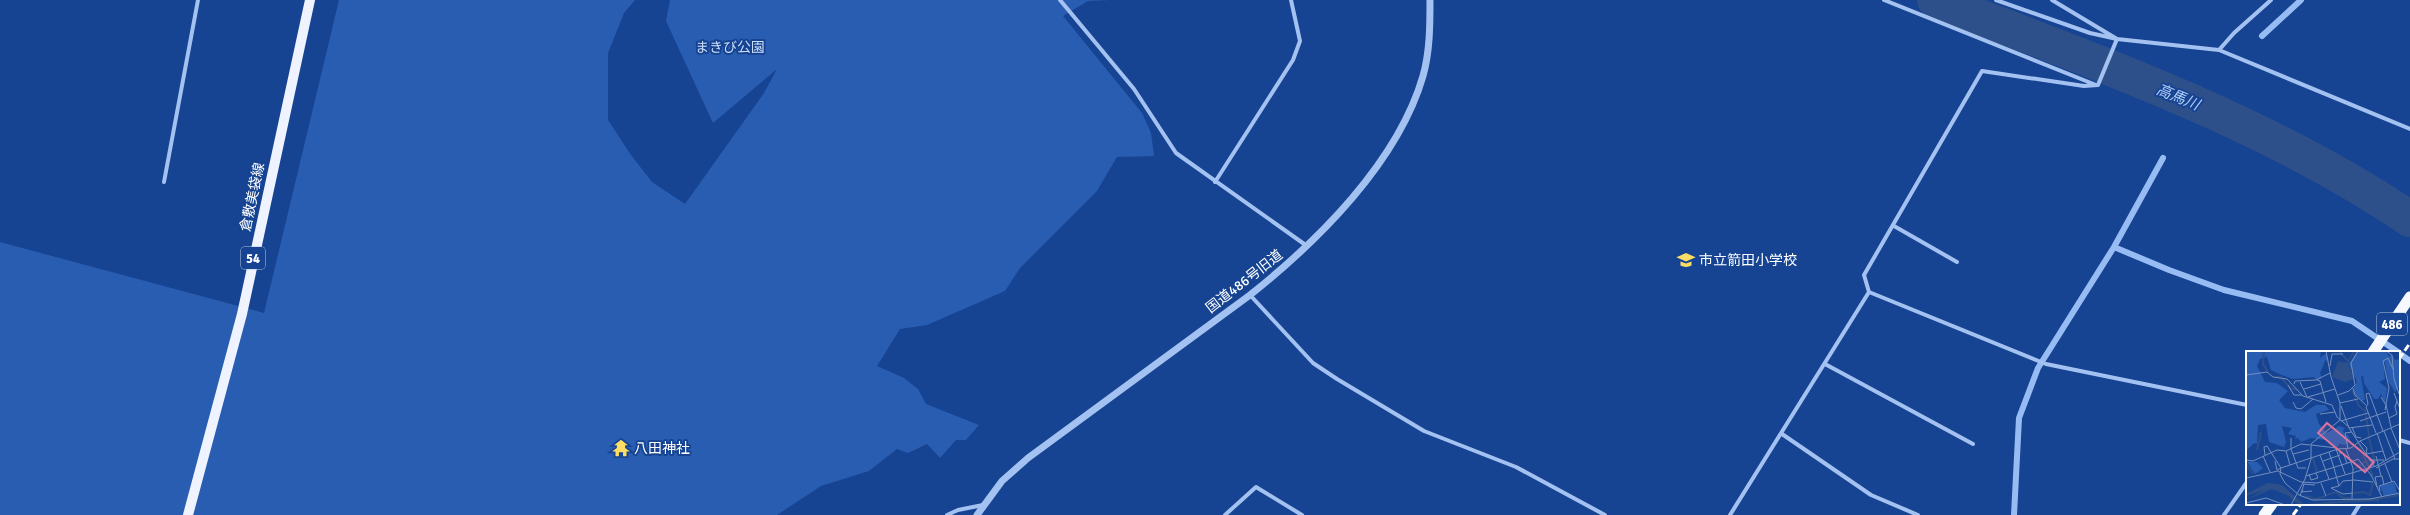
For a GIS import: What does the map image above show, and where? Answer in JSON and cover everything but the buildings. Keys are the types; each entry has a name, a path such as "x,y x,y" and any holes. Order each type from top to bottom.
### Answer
{"highway":[{"name":"486","path":"2374,351 2410,296"},
{"path":"2264,515 2271,505"}],"main road":[{"name":"倉敷美袋線","path":"188,515 242,314 310,0"}],"street":[{"path":"164,182 198,0"},
{"path":"1060,0 1134,89 1176,153 1307,246"},
{"path":"1215,182 1294,60 1300,42 1291,0"},
{"name":"国道486号旧道","path":"977,515 1002,481 1028,458 1250,294 1307,246 1362,184 1388,148 1408,112 1423,75 1430,35 1430,0"},
{"path":"1884,0 2098,86"},
{"path":"1996,0 2090,33 2117,39 2219,50 2410,129"},
{"path":"2052,0 2117,39"},
{"path":"2219,50 2234,33 2271,0"},
{"path":"2098,86 2117,39"},
{"path":"1730,515 1782,434 1869,292 1864,275 1894,226 1982,71 2084,86 2098,86"},
{"path":"1894,226 1957,262"},
{"path":"1869,292 2046,364 2246,405"},
{"path":"1250,294 1313,363 1337,379 1424,431 1516,467 1605,515"},
{"path":"1825,364 1973,444"},
{"path":"1782,434 1871,494 1918,515"},
{"path":"2400,442 2410,443"},
{"path":"2224,515 2246,483"},
{"path":"1225,515 1256,487 1302,515"},
{"path":"947,515 958,510 984,505"},
{"path":"2353,515 2359,505"}],"green space":[{"name":"まきび公園","path":"339,0 635,0 624,13 608,53 608,120 631,155 652,182 685,204 764,93 777,69 713,123 666,21 670,0 1111,0 1088,1 1063,16 1142,113 1151,133 1154,156 1117,157 1097,191 1020,268 1005,291 927,325 900,329 877,366 904,378 918,389 926,404 979,425 966,440 956,440 940,458 927,444 908,453 897,449 869,471 821,486 777,515 0,515 0,242 264,313"}],"waterway":[{"name":"高馬川","path":"1935,0 2118,71 2239,123 2297,152 2355,184 2410,219"},
{"path":"2262,36 2301,0"},
{"name":"高馬川","path":"2195,111 2206,98"},
{"path":"2014,515 2019,418 2038,368 2114,247 2163,158"},
{"path":"2114,247 2169,270 2224,290 2352,321 2397,351"},
{"path":"2400,354 2410,361"}],"railway":[{"path":"2400,358 2410,343"},
{"path":"2293,515 2300,505"}],"place":[{"name":"市立箭田小学校","path":"1686,260"},
{"name":"八田神社","path":"621,448"}]}
